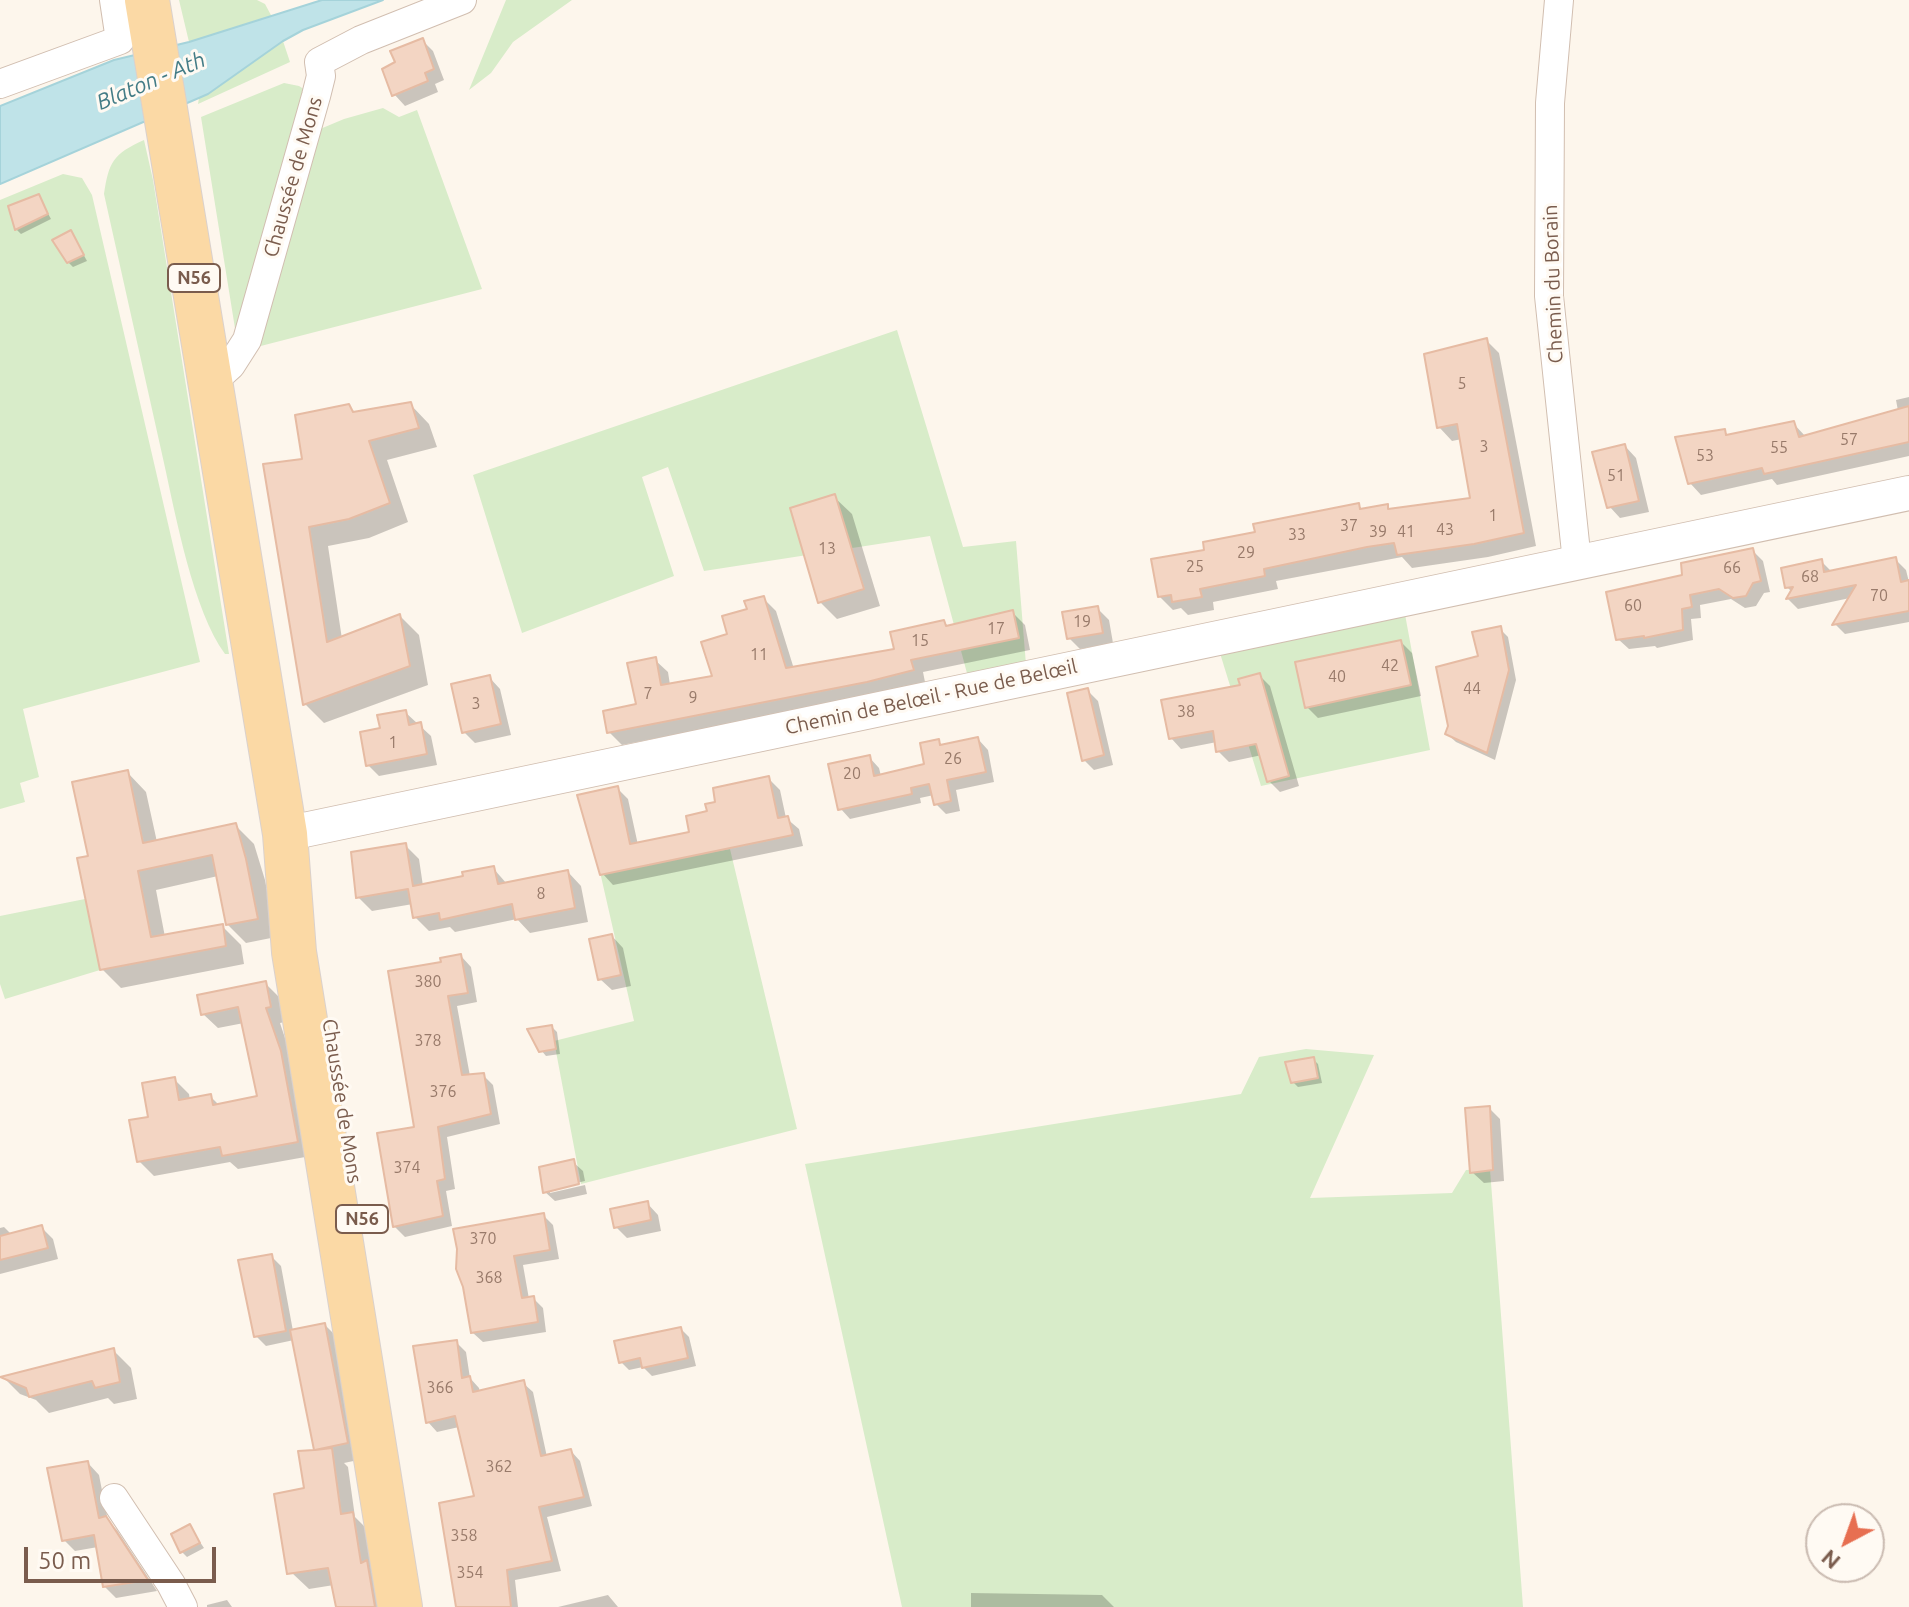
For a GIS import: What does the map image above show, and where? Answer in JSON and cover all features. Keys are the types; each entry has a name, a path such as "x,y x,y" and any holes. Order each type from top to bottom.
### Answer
{"main road":[{"name":"Chaussée de Mons","path":"147,0 285,834 294,952 400,1607"},
{"name":"Chaussée de Mons","path":"285,834 313,921 426,1607"}],"street":[{"path":"0,84 120,40 114,0"},
{"name":"Chaussée de Mons","path":"211,383 231,365 247,340 316,96 321,76 319,62 361,40 462,0"},
{"name":"Chemin du Borain","path":"1559,3 1550,103 1549,296 1577,562"},
{"name":"Chemin de Belœil - Rue de Belœil","path":"285,834 1909,493"},
{"path":"114,1498 183,1607"}],"green space":[{"path":"179,0 257,0 265,4 272,17 189,42"},
{"path":"506,0 572,0 513,42 491,73 469,90"},
{"path":"283,41 290,62 198,104 199,98"},
{"path":"284,83 299,86 310,93 238,347 201,117"},
{"path":"383,108 399,117 417,110 482,289 253,348 313,132"},
{"path":"144,140 229,654 225,654 214,635 187,562 104,194 114,160"},
{"path":"63,174 82,178 92,195 200,662 23,709 39,777 20,783 25,802 0,809 0,200"},
{"path":"897,330 963,547 1016,541 1027,677 971,688 930,536 704,571 668,467 642,477 674,576 522,633 473,475"},
{"path":"1402,598 1430,750 1261,786 1215,637"},
{"path":"730,849 797,1129 581,1184 554,1041 634,1021 600,872"},
{"path":"85,899 100,970 5,999 0,984 0,916"},
{"path":"1306,1049 1374,1055 1310,1198 1452,1193 1466,1170 1490,1169 1523,1607 902,1607 805,1164 1241,1094 1259,1057"}],"water":[{"name":"Blaton - Ath","path":"322,0 383,0 303,30 208,94 0,184 0,106 114,60 189,42"}],"building":[{"path":"423,38 434,69 425,73 428,81 392,96 382,69 395,62 390,51"},
{"path":"39,194 48,214 15,230 8,206"},
{"path":"71,230 84,255 67,263 52,240"},
{"path":"1487,338 1524,533 1397,555 1394,543 1367,547 1264,569 1265,576 1200,589 1202,597 1172,602 1171,595 1158,597 1151,559 1204,550 1203,542 1255,532 1253,524 1359,503 1360,509 1388,504 1388,509 1470,498 1457,424 1437,428 1424,354"},
{"path":"411,402 419,428 369,441 390,503 349,519 309,527 327,642 400,614 410,666 303,705 263,464 302,459 295,415 349,404 353,412"},
{"path":"1909,406 1909,442 1764,474 1762,468 1688,484 1675,437 1725,429 1726,435 1794,421 1799,437"},
{"path":"1625,444 1639,501 1607,508 1592,452"},
{"path":"835,494 864,589 818,603 790,508"},
{"path":"1753,548 1761,581 1753,583 1746,596 1733,598 1719,589 1690,595 1692,607 1682,609 1683,630 1616,640 1606,592 1682,575 1681,563"},
{"path":"1896,557 1901,582 1909,580 1909,611 1832,625 1856,585 1786,599 1793,587 1785,588 1781,568 1822,559 1824,572"},
{"path":"764,596 786,668 894,649 890,632 944,620 946,626 1013,610 1019,638 911,660 914,670 867,682 607,733 603,711 636,704 627,663 656,657 661,685 712,676 701,642 727,634 722,616 747,609 744,601"},
{"path":"1098,606 1103,633 1067,639 1062,612"},
{"path":"1501,626 1509,670 1487,753 1445,734 1448,726 1436,667 1478,656 1472,632"},
{"path":"1401,640 1411,685 1305,708 1295,662"},
{"path":"1260,673 1289,776 1267,782 1256,744 1216,752 1213,731 1169,739 1161,700 1240,685 1238,679"},
{"path":"490,675 501,724 462,733 451,684"},
{"path":"1088,688 1104,755 1082,761 1067,693"},
{"path":"406,710 409,725 421,722 427,754 366,766 360,732 380,728 377,715"},
{"path":"978,737 986,772 947,780 951,801 934,805 929,784 911,788 912,794 838,810 828,764 870,755 874,776 924,764 920,743 939,739 940,745"},
{"path":"128,770 143,843 236,823 258,919 226,925 212,855 138,871 151,937 223,924 226,946 100,970 77,858 88,856 72,782"},
{"path":"769,776 778,818 788,816 793,835 600,875 577,795 618,786 630,844 689,832 686,816 707,811 705,804 715,802 713,788"},
{"path":"406,843 413,886 494,866 498,884 568,870 575,908 515,920 512,904 440,920 439,913 413,918 408,889 356,898 351,852"},
{"path":"612,934 621,975 598,980 589,939"},
{"path":"461,954 468,993 448,996 462,1075 484,1073 491,1114 438,1127 445,1179 437,1181 443,1216 393,1227 377,1133 414,1127 388,971 441,962 440,958"},
{"path":"266,981 271,1007 266,1008 281,1051 298,1142 222,1156 220,1147 137,1162 129,1120 148,1117 142,1083 175,1077 179,1100 211,1094 213,1105 257,1096 238,1007 201,1015 197,995"},
{"path":"552,1025 556,1049 539,1052 527,1029"},
{"path":"1314,1057 1318,1078 1291,1083 1285,1062"},
{"path":"1490,1106 1493,1170 1470,1173 1465,1108"},
{"path":"574,1159 579,1184 543,1193 539,1167"},
{"path":"648,1201 651,1220 614,1228 610,1209"},
{"path":"544,1213 550,1250 514,1256 522,1298 534,1296 538,1322 471,1333 463,1287 456,1269 457,1249 453,1229"},
{"path":"42,1225 48,1248 0,1260 0,1236"},
{"path":"272,1254 286,1331 254,1337 238,1260"},
{"path":"325,1323 348,1443 315,1450 332,1448 341,1514 353,1512 361,1563 367,1560 375,1607 336,1607 328,1568 287,1574 274,1494 304,1488 298,1451 314,1450 290,1330"},
{"path":"681,1327 688,1358 642,1368 640,1358 619,1363 614,1341"},
{"path":"457,1340 462,1378 470,1376 473,1392 524,1380 541,1456 571,1449 584,1497 539,1507 552,1561 507,1570 511,1607 456,1607 439,1503 474,1496 455,1416 426,1423 413,1346"},
{"path":"114,1348 120,1382 95,1388 92,1381 29,1397 26,1388 0,1377"},
{"path":"88,1461 99,1518 106,1516 148,1580 103,1587 94,1535 62,1541 47,1468"},
{"path":"190,1524 200,1543 180,1553 171,1534"}]}
